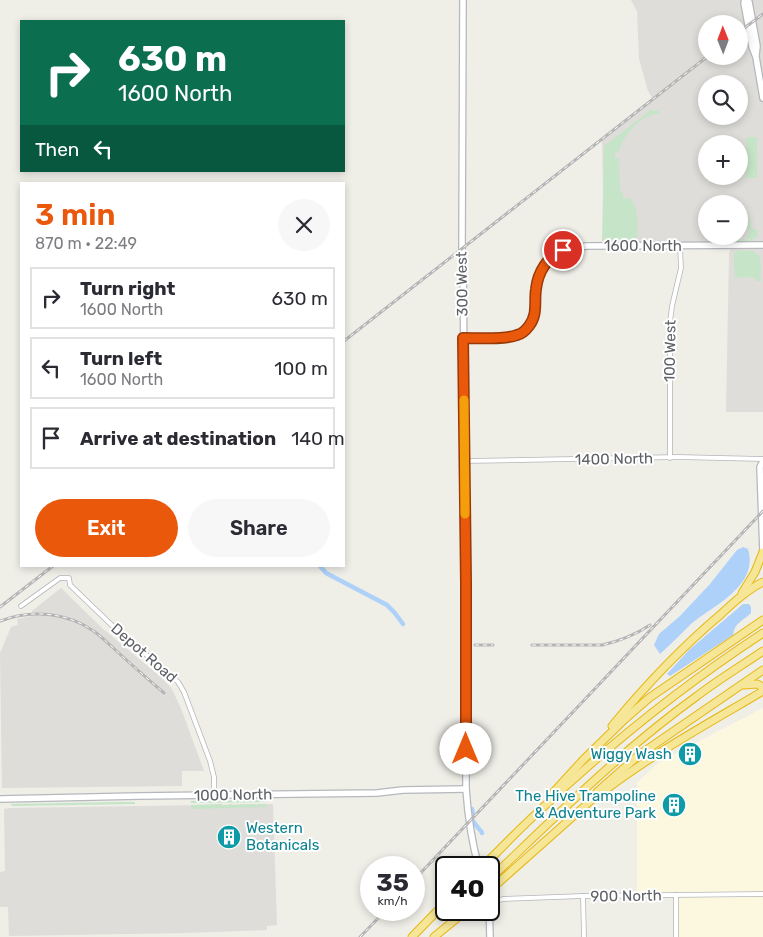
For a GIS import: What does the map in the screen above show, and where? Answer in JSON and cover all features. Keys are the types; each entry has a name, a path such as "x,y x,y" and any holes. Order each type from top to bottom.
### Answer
{"highway":[{"path":"735,602 746,588 763,552"},
{"path":"536,813 623,712 674,658 709,624 749,590 763,582"},
{"path":"582,760 649,698 763,620"},
{"path":"493,856 536,813 633,727 668,699 763,633"},
{"path":"500,869 556,815 647,735 696,696 760,653"},
{"path":"595,797 602,788 640,755 763,670"},
{"path":"737,688 751,684 763,687"},
{"path":"500,880 595,797 670,746 763,691"},
{"path":"412,937 435,913"},
{"path":"433,937 448,921"},
{"path":"433,937 453,921"}],"street":[{"name":"300 West","path":"463,0 462,241 466,789 468,818 476,856"},
{"path":"746,0 744,3 750,40 756,57 763,98"},
{"name":"1600 North","path":"463,338 512,337 520,335 534,319 536,288 545,264 556,253 563,250 586,246 763,245"},
{"name":"100 West","path":"670,458 670,322 680,268 680,246"},
{"name":"1400 North","path":"465,461 670,458 763,460"},
{"path":"763,460 760,467 763,552"},
{"name":"Depot Road","path":"21,606 60,578 69,578 70,585 121,634 175,678 184,692 210,761 214,778 214,795"},
{"name":"1000 North","path":"0,799 377,793 403,790 466,789"},
{"name":"900 North","path":"500,900 584,896 763,894"},
{"path":"676,895 676,937"},
{"path":"584,896 584,937"},
{"path":"490,921 490,937"}],"shaded area":[{"path":"631,0 763,0 763,412 726,412 729,254 731,245 748,245 748,195 698,195 698,243 604,244 602,139 653,99 648,91 639,59 637,11"},
{"path":"61,588 102,628 162,678 172,689 204,771 182,771 182,786 2,788 0,653 11,627 18,625 17,619 32,616 32,611"},
{"path":"763,708 763,937 676,937 676,895 637,895 637,783 659,762"},
{"path":"273,804 277,925 267,926 267,930 9,936 8,907 0,907 0,872 5,871 4,809"}],"green space":[{"path":"651,110 659,111 659,114 642,119 626,137 619,152 615,153 615,158 619,158 620,190 623,193 623,197 627,199 628,197 632,201 637,211 637,241 602,241 604,146"},
{"path":"748,137 757,137 757,178 748,178"},
{"path":"748,216 751,227 758,231 757,237 752,240 755,240 748,242 748,240 748,234 749,231"},
{"path":"744,250 753,251 759,255 761,271 759,276 761,281 756,281 756,279 750,277 737,278 734,276 736,272 734,270 734,253"},
{"path":"265,800 266,802 191,803 191,801"},
{"path":"135,802 135,804 12,806 11,804"},
{"path":"222,804 222,806 256,804 258,806 258,804 266,804 266,807 191,809 191,805"}],"water":[{"path":"743,547 748,549 750,562 747,574 741,584 722,602 691,624 660,654 654,645 659,634 680,616 710,584 737,550"},
{"path":"743,604 749,604 751,613 735,627 733,635 670,676 667,674 689,650"}],"waterway":[{"path":"321,567 326,573 387,605 403,624"},
{"path":"472,809 473,815"},
{"path":"473,821 479,829"}],"railway":[{"path":"748,25 763,14"},
{"path":"345,340 698,64"},
{"path":"425,868 763,511"},
{"path":"0,607 52,567"},
{"path":"0,621 12,617 36,614 49,614 73,620 95,632 164,693"},
{"path":"532,645 602,645 615,642 650,625"},
{"path":"475,645 493,645"},
{"path":"360,937 375,921"}],"slow traffic":[{"path":"464,400 465,514"}],"place":[{"name":"Wiggy Wash","path":"690,754"},
{"name":"The Hive Trampoline & Adventure Park","path":"674,805"},
{"name":"Western Botanicals","path":"229,837"}],"route":[{"path":"466,749 463,338 512,337 520,335 534,319 536,288 545,264 556,253 563,250"}]}
